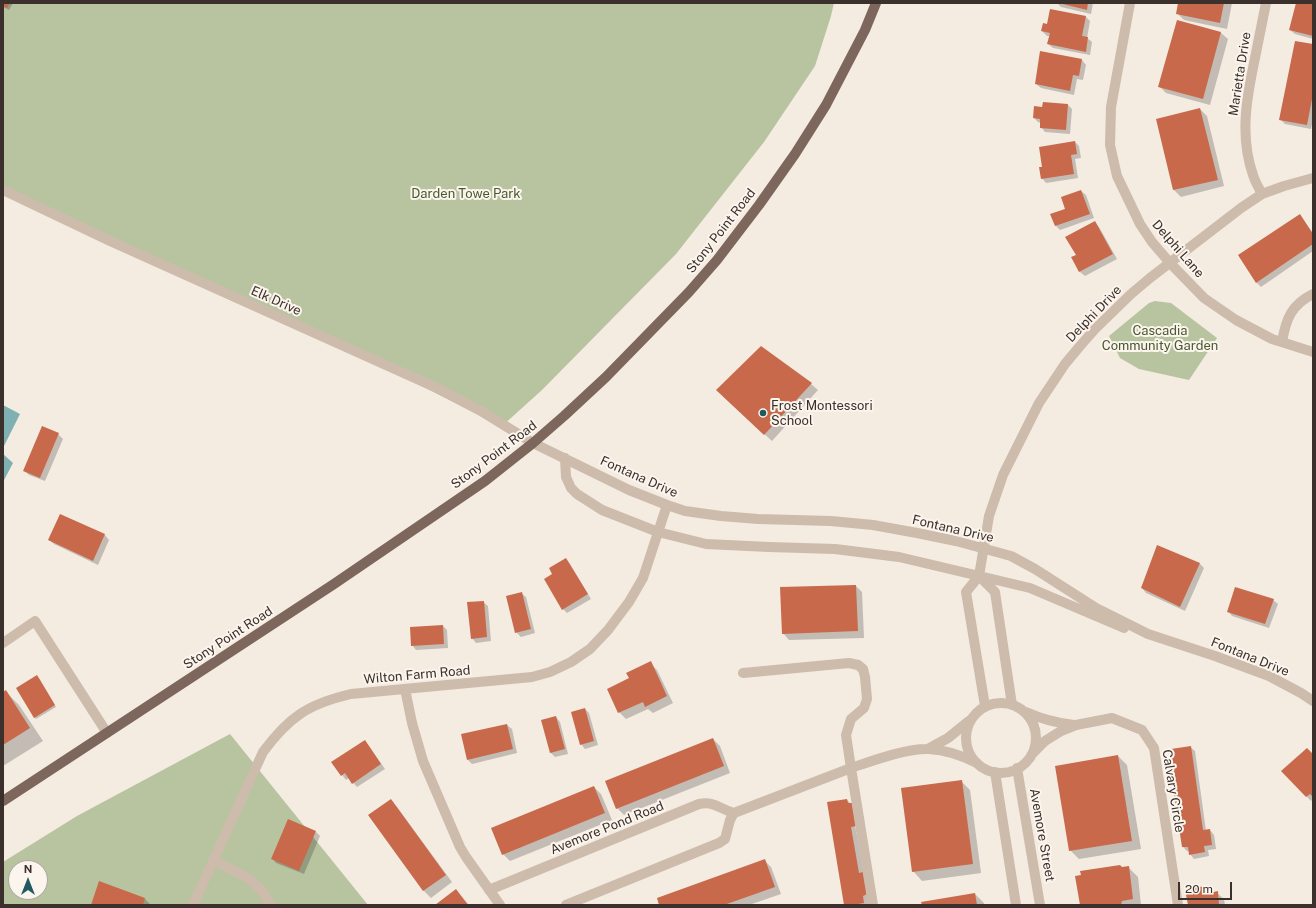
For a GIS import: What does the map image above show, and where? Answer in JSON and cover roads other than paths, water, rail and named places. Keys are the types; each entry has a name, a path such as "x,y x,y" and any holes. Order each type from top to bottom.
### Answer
{"main road":[{"name":"Stony Point Road","path":"3,801 334,584 485,481 533,444 606,378 689,292 717,260 759,205 803,142 826,105 865,30 876,3"}],"street":[{"name":"Delphi Lane","path":"1130,3 1111,107 1110,145 1117,176 1137,217 1152,242 1204,298 1236,320 1272,339 1313,352"},
{"name":"Marietta Drive","path":"1262,194 1253,177 1250,166 1245,129 1248,90 1266,3"},
{"name":"Delphi Drive","path":"983,548 989,516 1003,475 1027,425 1051,384 1095,329 1131,294 1241,208 1262,194 1313,178"},
{"name":"Elk Drive","path":"3,190 110,241 438,388 481,411 533,444 565,458"},
{"path":"1282,342 1286,321 1291,312 1306,298 1313,294"},
{"path":"565,458 566,477 571,488 577,494 602,510 658,532 706,544 769,548 835,549 899,557 1030,588 1119,626 1148,634"},
{"name":"Fontana Drive","path":"565,458 629,490 685,511 758,520 831,521 873,526 917,533 1011,556 1035,569 1096,608 1148,634 1269,676 1301,692 1313,701"},
{"name":"Wilton Farm Road","path":"193,905 263,752 276,734 293,718 312,706 329,699 351,694 532,677 550,672 571,662 590,649 608,630 629,602 644,578 667,505"},
{"path":"983,548 979,576 966,592 985,706"},
{"path":"979,576 995,592 1012,705"},
{"path":"3,643 36,621 107,734"},
{"path":"743,673 849,663 858,665 863,669 866,677 867,699 864,708 851,719 846,735 873,905"},
{"path":"405,689 412,723 423,761 460,847 500,905"},
{"path":"566,905 719,843 724,839 730,820 734,813 851,768 884,757 928,749 961,755 989,771 1001,773 1013,771 1023,766 1032,754 1035,746 1036,734 1033,723 1026,713 1017,706 1006,703 994,703 985,706 974,714 968,724 966,747 971,757 977,763"},
{"name":"Calvary Circle","path":"1022,710 1039,718 1076,725"},
{"path":"928,749 948,738 972,718"},
{"name":"Calvary Circle","path":"1032,754 1045,741 1061,731 1076,725 1112,718 1142,730 1154,748 1178,905"},
{"name":"Avemore Street","path":"1017,768 1040,905"},
{"path":"995,772 1016,905"},
{"name":"Avemore Pond Road","path":"490,890 699,804 707,802 713,803 727,811 734,813"},
{"path":"213,860 248,878 262,891 271,905"}],"water":[{"path":"3,405 20,414 3,448"},
{"path":"3,454 13,463 3,482"}],"place":[{"name":"Frost Montessori School","path":"763,413"}],"park label":[{"name":"Darden Towe Park","path":"466,194"},
{"name":"Cascadia Community Garden","path":"1160,338"}]}
